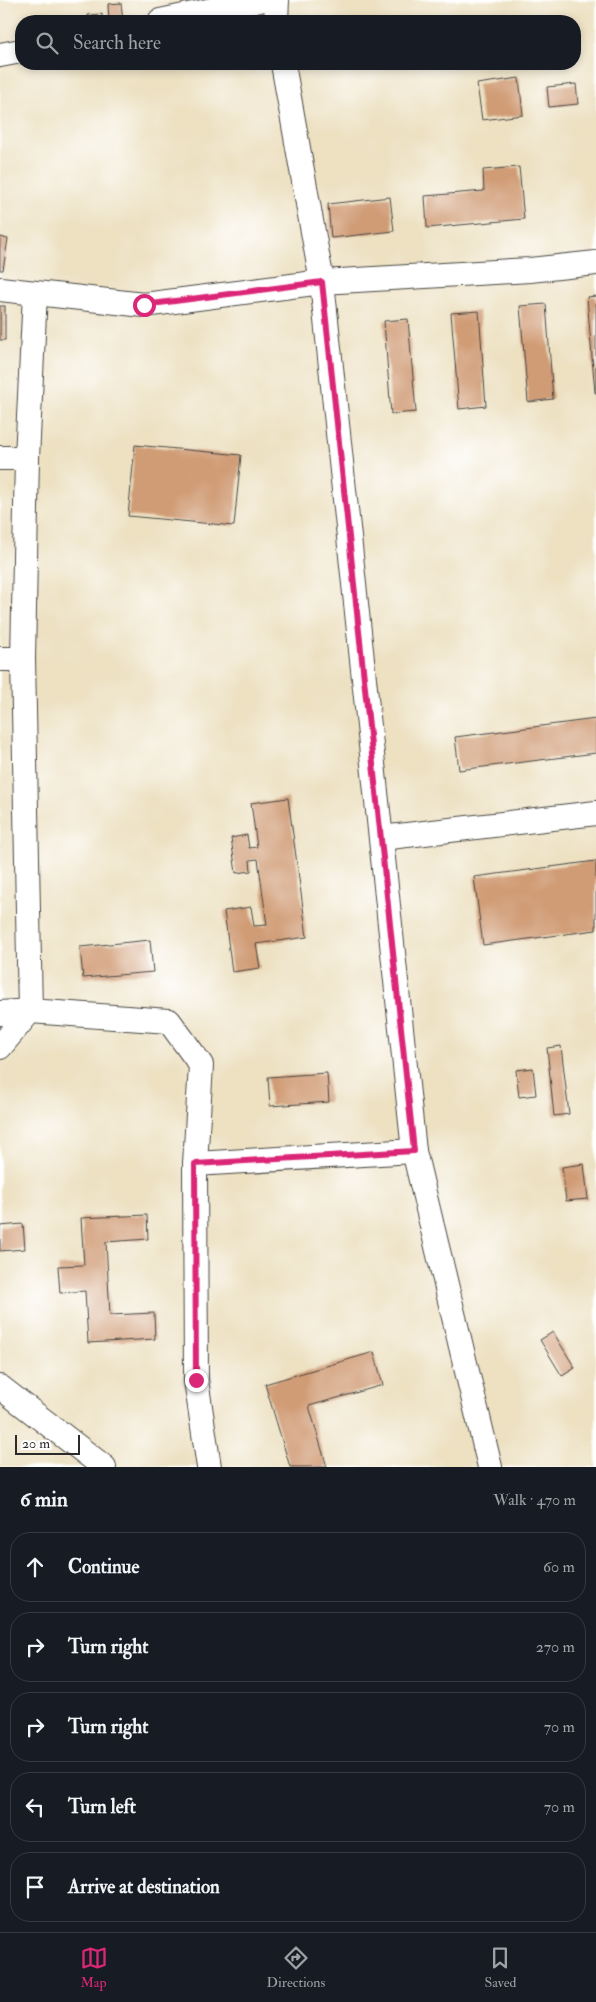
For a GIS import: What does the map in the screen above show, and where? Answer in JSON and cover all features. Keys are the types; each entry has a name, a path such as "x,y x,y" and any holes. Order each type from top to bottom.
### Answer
{"street":[{"path":"189,15 260,0"},
{"path":"276,15 277,0"},
{"path":"0,55 15,52"},
{"path":"284,70 322,282 414,1151 490,1467"},
{"path":"0,289 144,305 322,282 530,270 596,263"},
{"path":"0,1047 30,1011 24,659 27,458 35,293"},
{"path":"0,458 27,458"},
{"path":"0,659 24,659"},
{"path":"381,838 596,812"},
{"path":"0,1013 30,1011 169,1021 202,1066 195,1164 196,1380 209,1467"},
{"path":"195,1164 414,1151"},
{"path":"0,1387 104,1467"}],"building":[{"path":"121,3 122,15 109,15 108,4"},
{"path":"519,78 523,115 482,120 477,84"},
{"path":"576,84 578,104 549,107 547,87"},
{"path":"519,167 524,219 427,228 425,196 484,191 483,170"},
{"path":"390,197 394,231 331,238 328,204"},
{"path":"0,237 8,239 3,270 0,270"},
{"path":"596,296 596,393 595,393 587,297"},
{"path":"546,304 553,399 528,402 520,306"},
{"path":"0,306 5,306 5,340 0,340"},
{"path":"479,311 486,406 459,409 451,313"},
{"path":"408,319 416,412 391,414 384,321"},
{"path":"135,445 241,455 234,526 128,516"},
{"path":"596,719 596,753 459,770 455,737"},
{"path":"288,798 307,937 256,944 260,968 232,972 224,911 251,907 254,926 267,925 258,859 250,860 251,871 236,873 231,838 247,835 249,848 257,847 251,803"},
{"path":"596,861 596,930 483,945 474,877"},
{"path":"150,940 153,972 83,978 80,947"},
{"path":"561,1046 569,1114 554,1116 547,1048"},
{"path":"533,1068 536,1095 519,1097 516,1070"},
{"path":"327,1073 329,1102 270,1106 268,1077"},
{"path":"584,1164 588,1199 566,1201 562,1167"},
{"path":"147,1215 148,1239 106,1242 110,1315 154,1313 155,1339 88,1343 85,1291 60,1293 58,1266 84,1265 81,1218"},
{"path":"23,1224 25,1249 0,1251 0,1226"},
{"path":"553,1332 575,1368 562,1376 540,1340"},
{"path":"374,1352 383,1385 309,1406 327,1467 290,1467 265,1384"}],"route":[{"path":"144,305 322,282 414,1151 195,1164 196,1380"}]}
